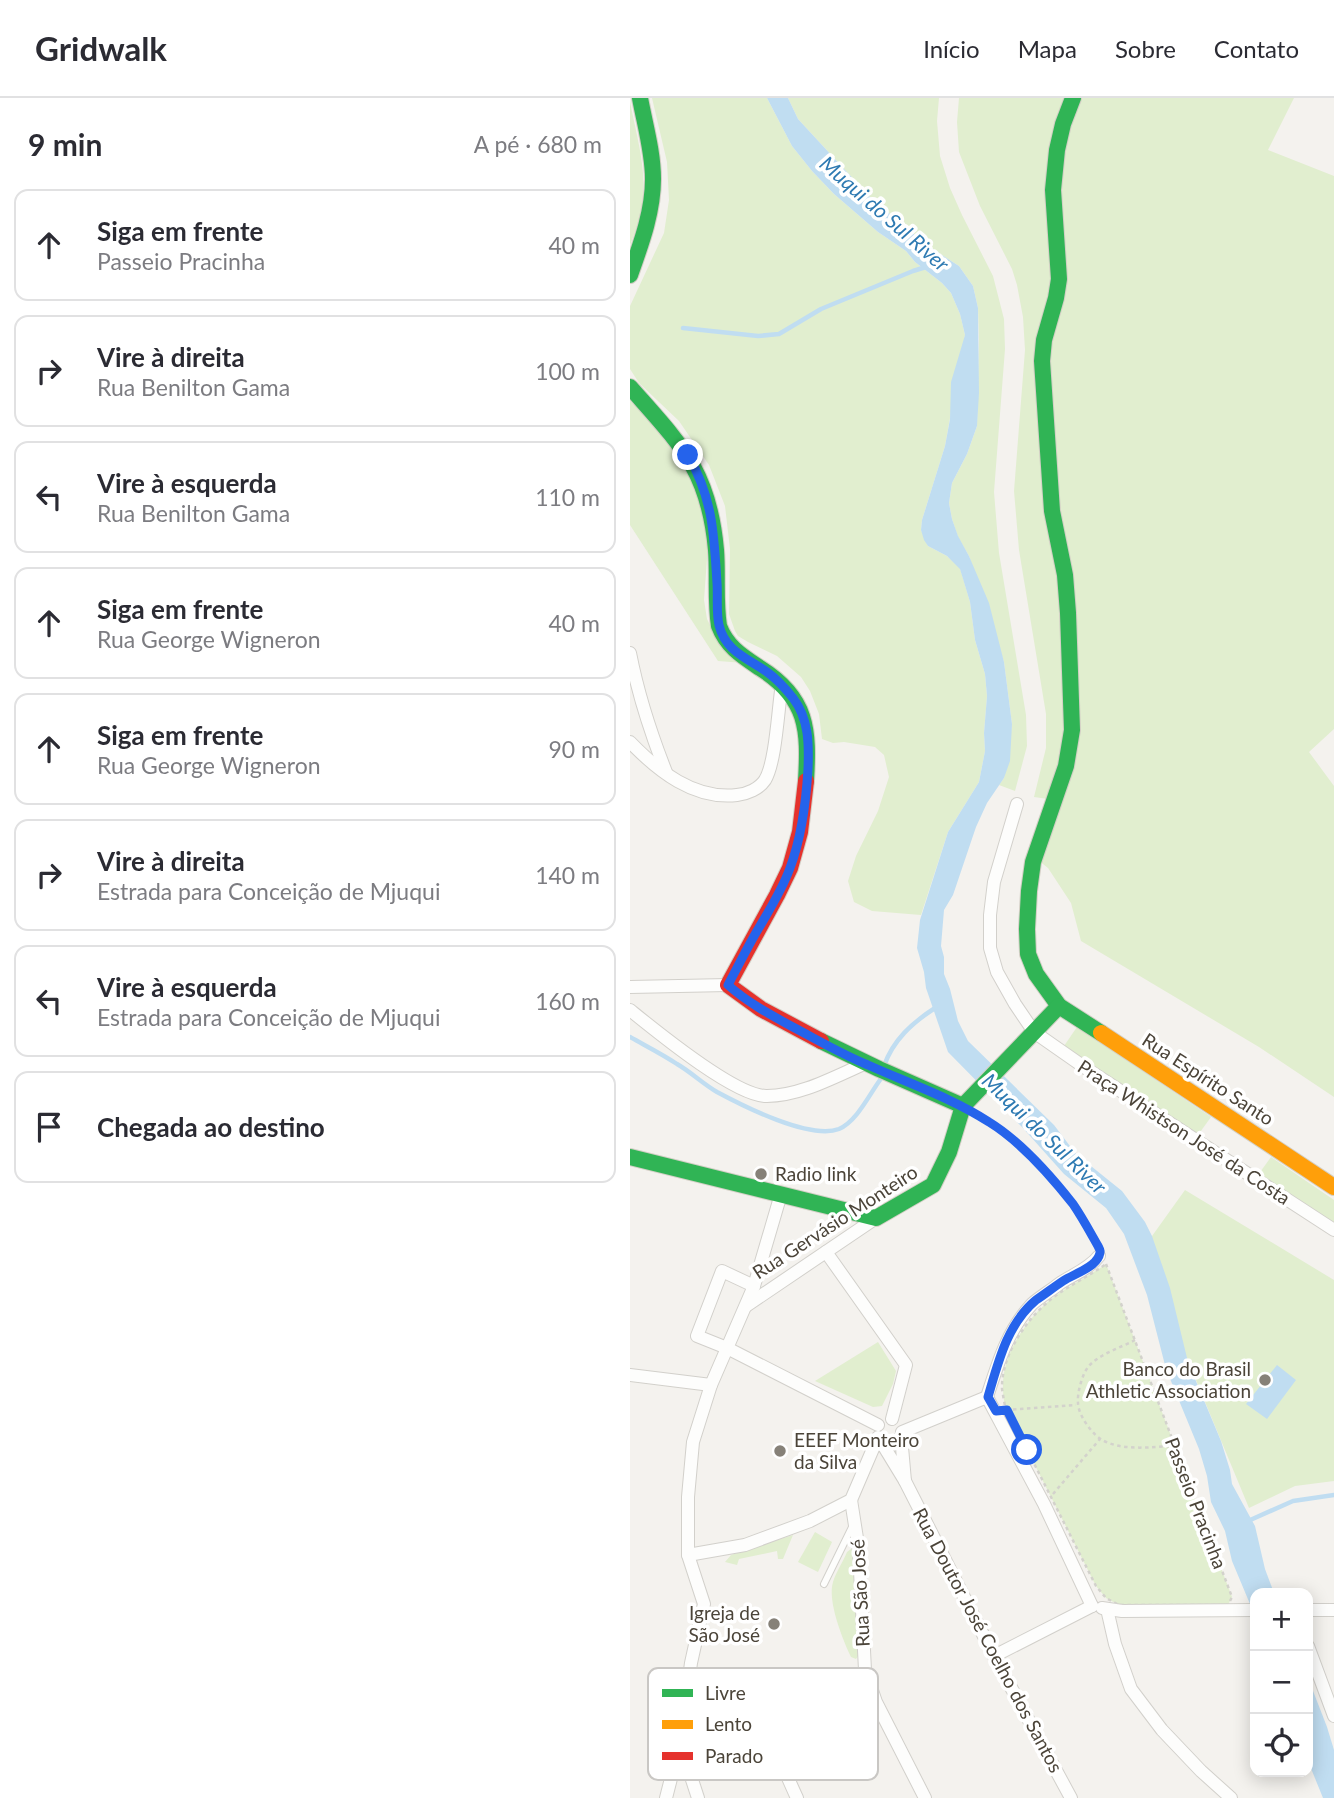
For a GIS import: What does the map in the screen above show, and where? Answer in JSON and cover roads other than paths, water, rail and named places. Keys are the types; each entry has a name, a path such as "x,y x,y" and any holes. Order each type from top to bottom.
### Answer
{"main road":[{"path":"630,275 643,239 653,183 640,98"},
{"name":"Rua Espírito Santo","path":"1073,98 1057,150 1053,190 1059,279 1044,341 1042,361 1052,511 1065,575 1072,730 1066,766 1033,862 1028,891 1028,954 1035,974 1059,1006 1334,1187"},
{"path":"635,393 665,425 700,475 709,501 714,535 719,624 724,639 733,650 782,684 800,707 807,728 806,799 791,866 779,894 728,985 760,1009 869,1066 963,1106"},
{"path":"1034,1032 1059,1006"},
{"name":"Rua Gervásio Monteiro","path":"876,1218 933,1185 948,1152 963,1106 1034,1032"},
{"path":"630,1157 876,1218"}],"street":[{"path":"630,653 653,738 666,773"},
{"path":"630,742 687,787 707,794 743,794 764,781 770,766 782,684"},
{"path":"1017,804 994,882 990,948 997,972 1034,1032"},
{"path":"630,987 728,985"},
{"path":"630,1010 707,1069 749,1093 764,1097 799,1091 869,1066"},
{"name":"Praça Whistson José da Costa","path":"1034,1032 1334,1230"},
{"path":"690,1668 704,1604 688,1555 688,1497 693,1442 711,1385 754,1286 782,1194"},
{"name":"Rua Gervásio Monteiro","path":"745,1306 876,1218"},
{"path":"825,1252 906,1365 892,1419"},
{"path":"754,1286 722,1271 697,1336 727,1348 879,1434 888,1444 892,1444 902,1434 988,1397 1003,1348 1016,1323 1034,1302 1094,1263 1099,1256"},
{"path":"630,1375 711,1385"},
{"path":"988,1397 1001,1410 1047,1500 1092,1606"},
{"path":"688,1555 745,1545 810,1521 851,1500 884,1420 892,1419 899,1424 902,1434"},
{"name":"Rua Doutor José Coelho dos Santos","path":"879,1434 1071,1798"},
{"name":"Rua Doutor José Coelho dos Santos","path":"902,1434 905,1481"},
{"name":"Rua São José","path":"851,1500 859,1551 865,1668"},
{"path":"994,1656 1092,1606 1122,1611 1250,1610"},
{"path":"1107,1609 1115,1644 1131,1689 1162,1730 1231,1798"},
{"path":"1313,1610 1334,1610"},
{"path":"1310,1651 1334,1716"},
{"name":"Rua São José","path":"878,1706 925,1798"},
{"path":"666,1798 671,1780"},
{"path":"692,1780 698,1798"},
{"path":"789,1780 797,1798"}],"lane":[{"path":"824,1584 855,1520"}],"water":[{"name":"Muqui do Sul River","path":"767,98 788,98 798,119 870,197 928,246 959,266 973,286 978,308 977,426 952,483 949,503 958,536 989,603 1004,662 1012,724 1010,761 1004,778 987,803 976,827 953,895 944,910 941,946 944,974 958,1021 968,1041 1054,1125 1076,1154 1122,1191 1152,1236 1170,1288 1188,1362 1221,1441 1232,1484 1255,1526 1272,1588 1250,1588 1250,1604 1232,1561 1225,1531 1211,1502 1199,1449 1166,1369 1147,1295 1124,1234 1106,1208 1064,1174 948,1052 926,988 917,948 920,920 948,832 979,782 985,751 985,674 975,640 970,602 960,569 947,556 928,546 921,530 945,446 950,419 951,382 965,335 951,293 942,283 834,194 792,146"},
{"path":"1277,1365 1296,1380 1267,1419 1246,1404"},
{"path":"1313,1691 1334,1750 1334,1798 1323,1798 1313,1773"}],"waterway":[{"name":"Muqui do Sul River","path":"683,328 758,336 779,334 821,309 926,267"},
{"path":"884,1066 904,1033 935,1008"},
{"path":"630,1037 729,1098 759,1113 811,1130 826,1131 845,1125 862,1107 882,1074"},
{"path":"1248,1521 1293,1501 1334,1495"}],"place":[{"name":"Radio link","path":"761,1174"},
{"name":"Banco do Brasil Athletic Association","path":"1265,1380"},
{"name":"EEEF Monteiro da Silva","path":"780,1451"},
{"name":"Igreja de São José","path":"774,1624"}]}
